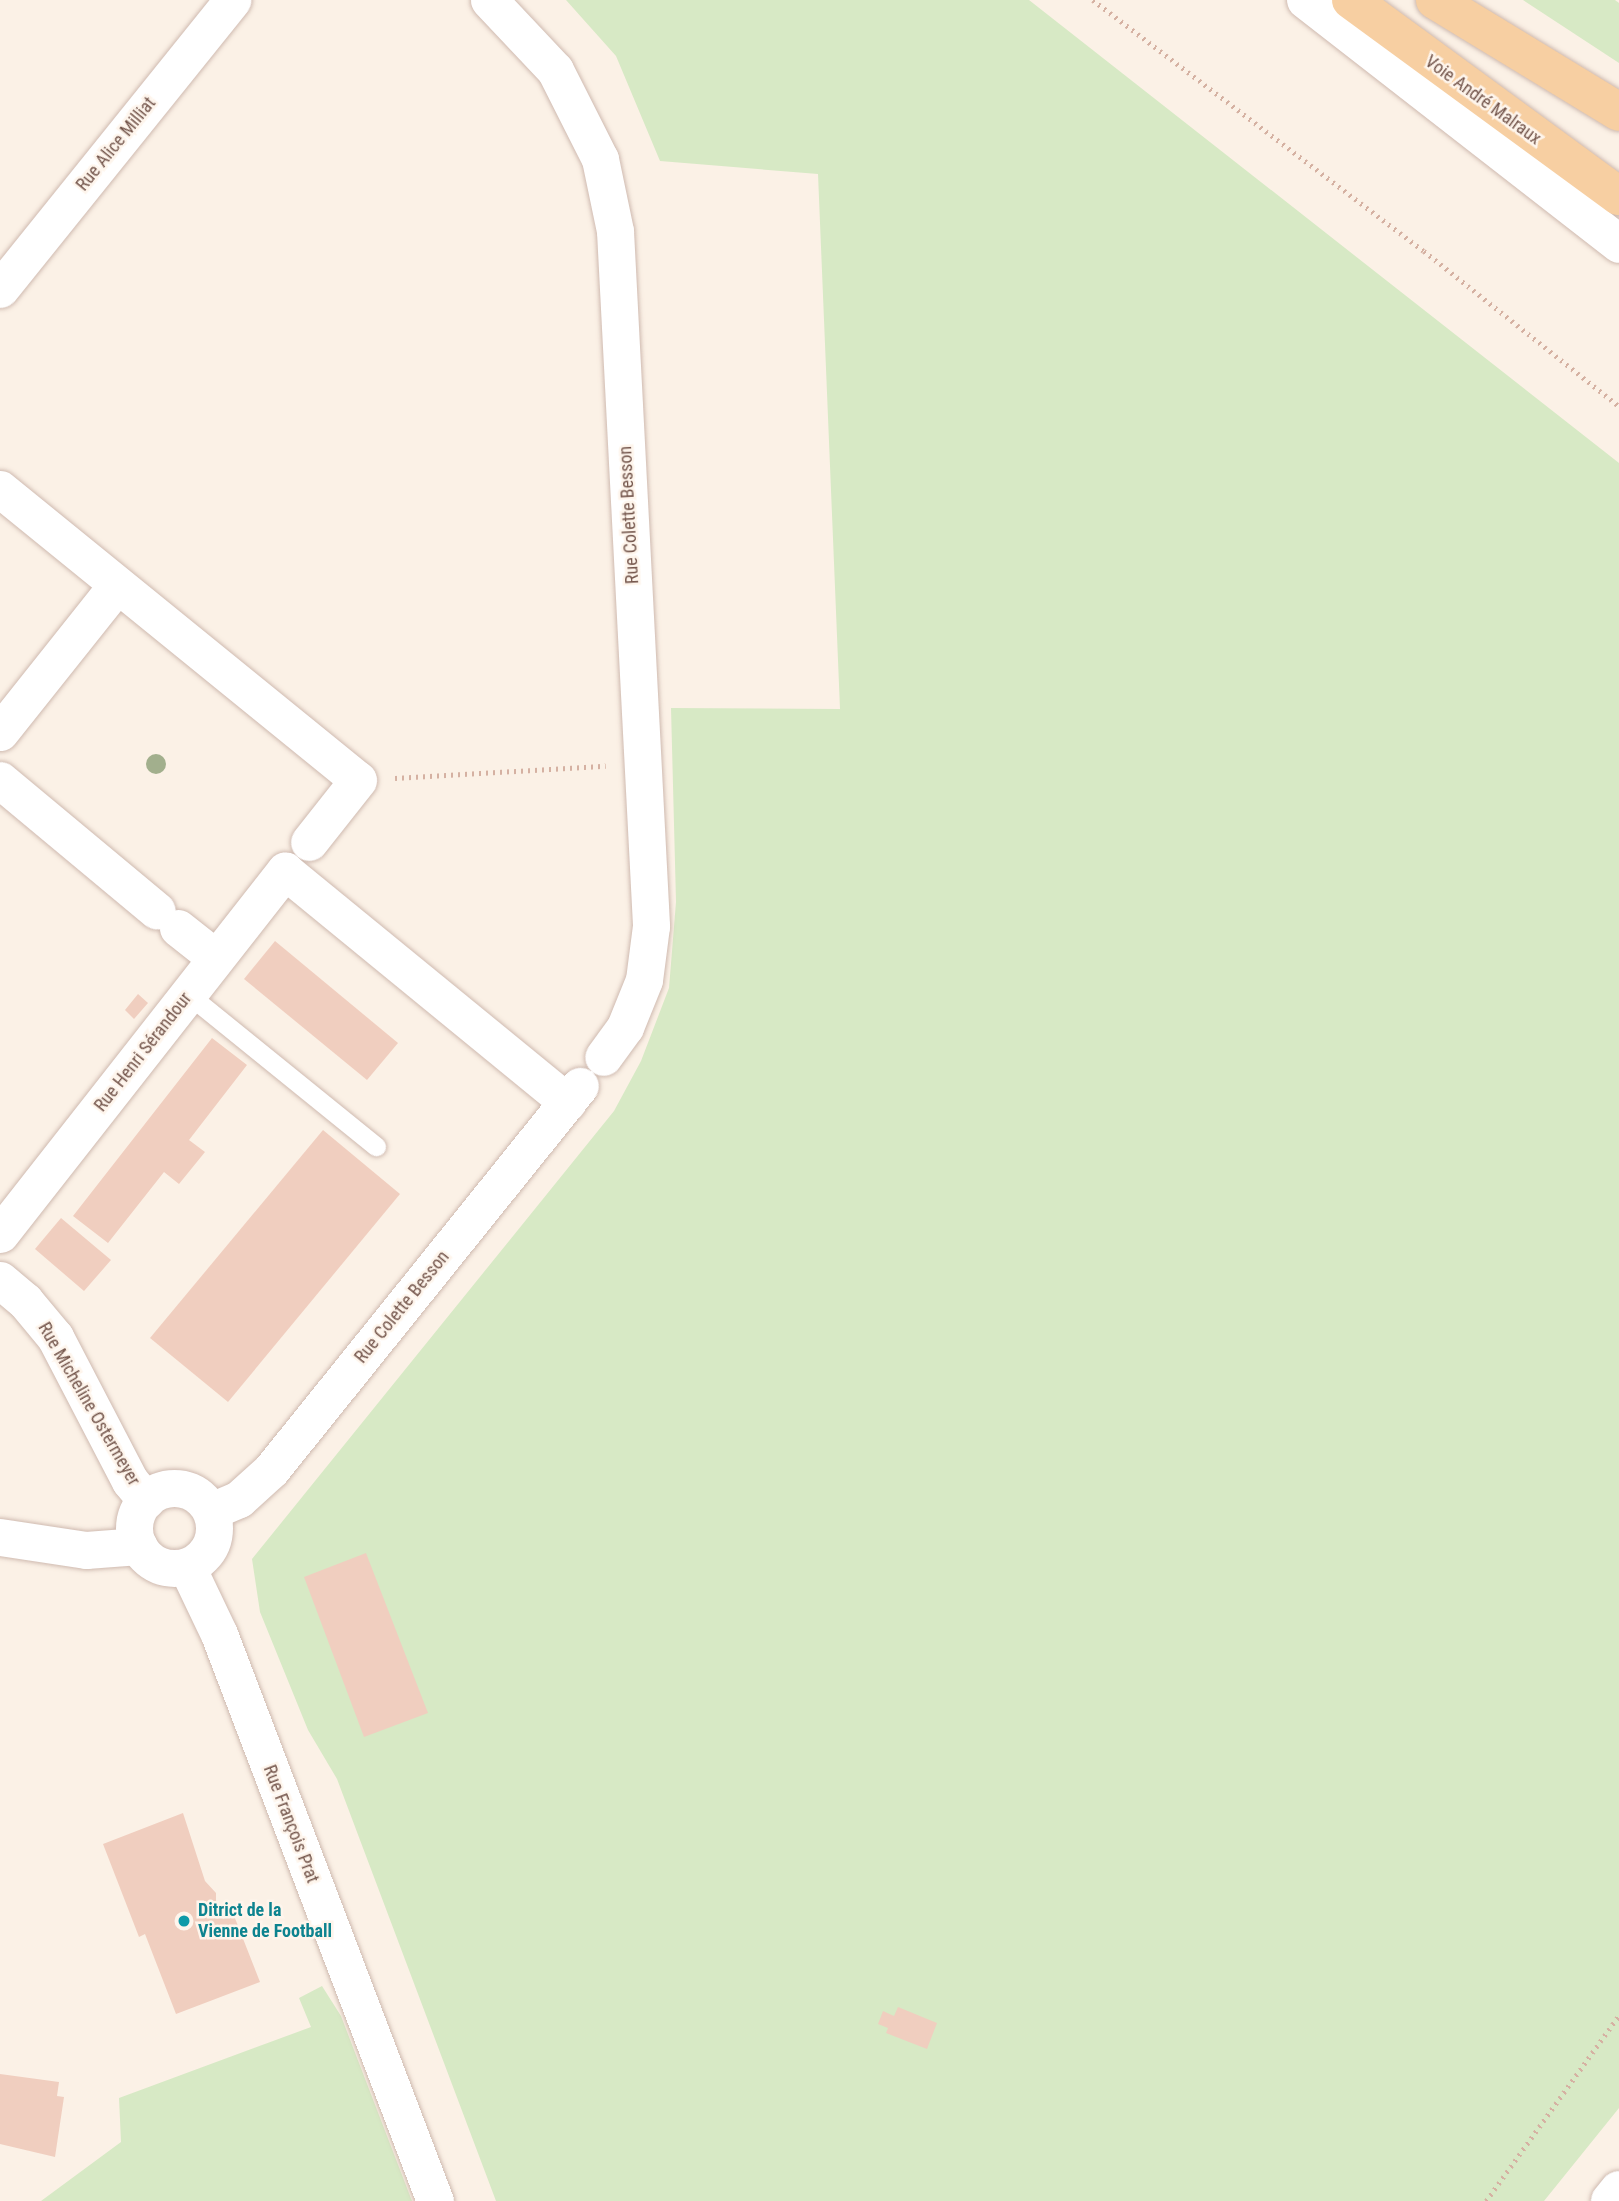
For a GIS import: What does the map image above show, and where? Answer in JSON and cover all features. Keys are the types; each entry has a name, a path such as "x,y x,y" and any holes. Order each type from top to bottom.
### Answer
{"main road":[{"name":"Voie André Malraux","path":"1351,0 1619,196"},
{"name":"Voie André Malraux","path":"1372,0 1619,168"},
{"path":"1435,0 1619,112"}],"street":[{"name":"Rue Alice Milliat","path":"0,289 232,0"},
{"name":"Rue Colette Besson","path":"489,0 555,70 600,159 615,232 651,926 644,980 625,1027 603,1057"},
{"path":"1306,0 1619,244"},
{"path":"0,489 358,780 309,842"},
{"path":"0,732 117,585"},
{"path":"0,780 216,958"},
{"name":"Rue Henri Sérandour","path":"0,1234 285,871 574,1093"},
{"name":"Rue Colette Besson","path":"211,1511 239,1499 271,1470 574,1093"},
{"name":"Rue Micheline Ostermeyer","path":"0,1280 33,1310 55,1337 130,1481 146,1500"},
{"path":"181,1489 203,1501 211,1511 214,1524 208,1550 187,1567 153,1563 139,1546 135,1522 146,1500 156,1492 181,1489"},
{"path":"0,1537 86,1549 139,1546"},
{"name":"Rue François Prat","path":"187,1567 219,1634 435,2201"},
{"path":"1610,2201 1619,2189"}],"lane":[{"path":"188,994 376,1146"}],"path":[{"path":"1093,0 1424,251 1619,407"},
{"path":"358,780 642,764"},
{"path":"1486,2201 1619,2015"}],"green space":[{"path":"566,0 1029,0 1619,463 1619,2108 1544,2201 496,2201 337,1779 308,1730 260,1612 252,1559 614,1111 641,1061 669,988 676,902 671,708 840,709 818,174 660,161 616,56"},
{"path":"1523,0 1615,0 1619,3 1619,63"},
{"path":"322,1986 341,2016 412,2201 41,2201 121,2142 119,2098 311,2027 299,1998"}],"building":[{"path":"275,941 398,1043 367,1080 244,979"},
{"path":"138,994 148,1003 134,1019 125,1010"},
{"path":"212,1038 247,1065 189,1140 205,1152 179,1184 164,1172 108,1243 73,1216"},
{"path":"323,1130 400,1194 228,1402 150,1338"},
{"path":"61,1218 111,1260 84,1291 35,1249"},
{"path":"366,1553 428,1713 364,1737 304,1577"},
{"name":"Ditrict de la Vienne de Football","path":"183,1813 205,1881 216,1893 216,1908 229,1903 260,1982 176,2014 145,1934 139,1937 103,1844"},
{"path":"898,2007 937,2023 927,2049 886,2033 888,2028 878,2024 883,2011 894,2016"},
{"path":"0,2074 59,2082 57,2096 64,2097 55,2157 0,2144"}],"place":[{"name":"Ditrict de la Vienne de Football","path":"184,1921"}]}
